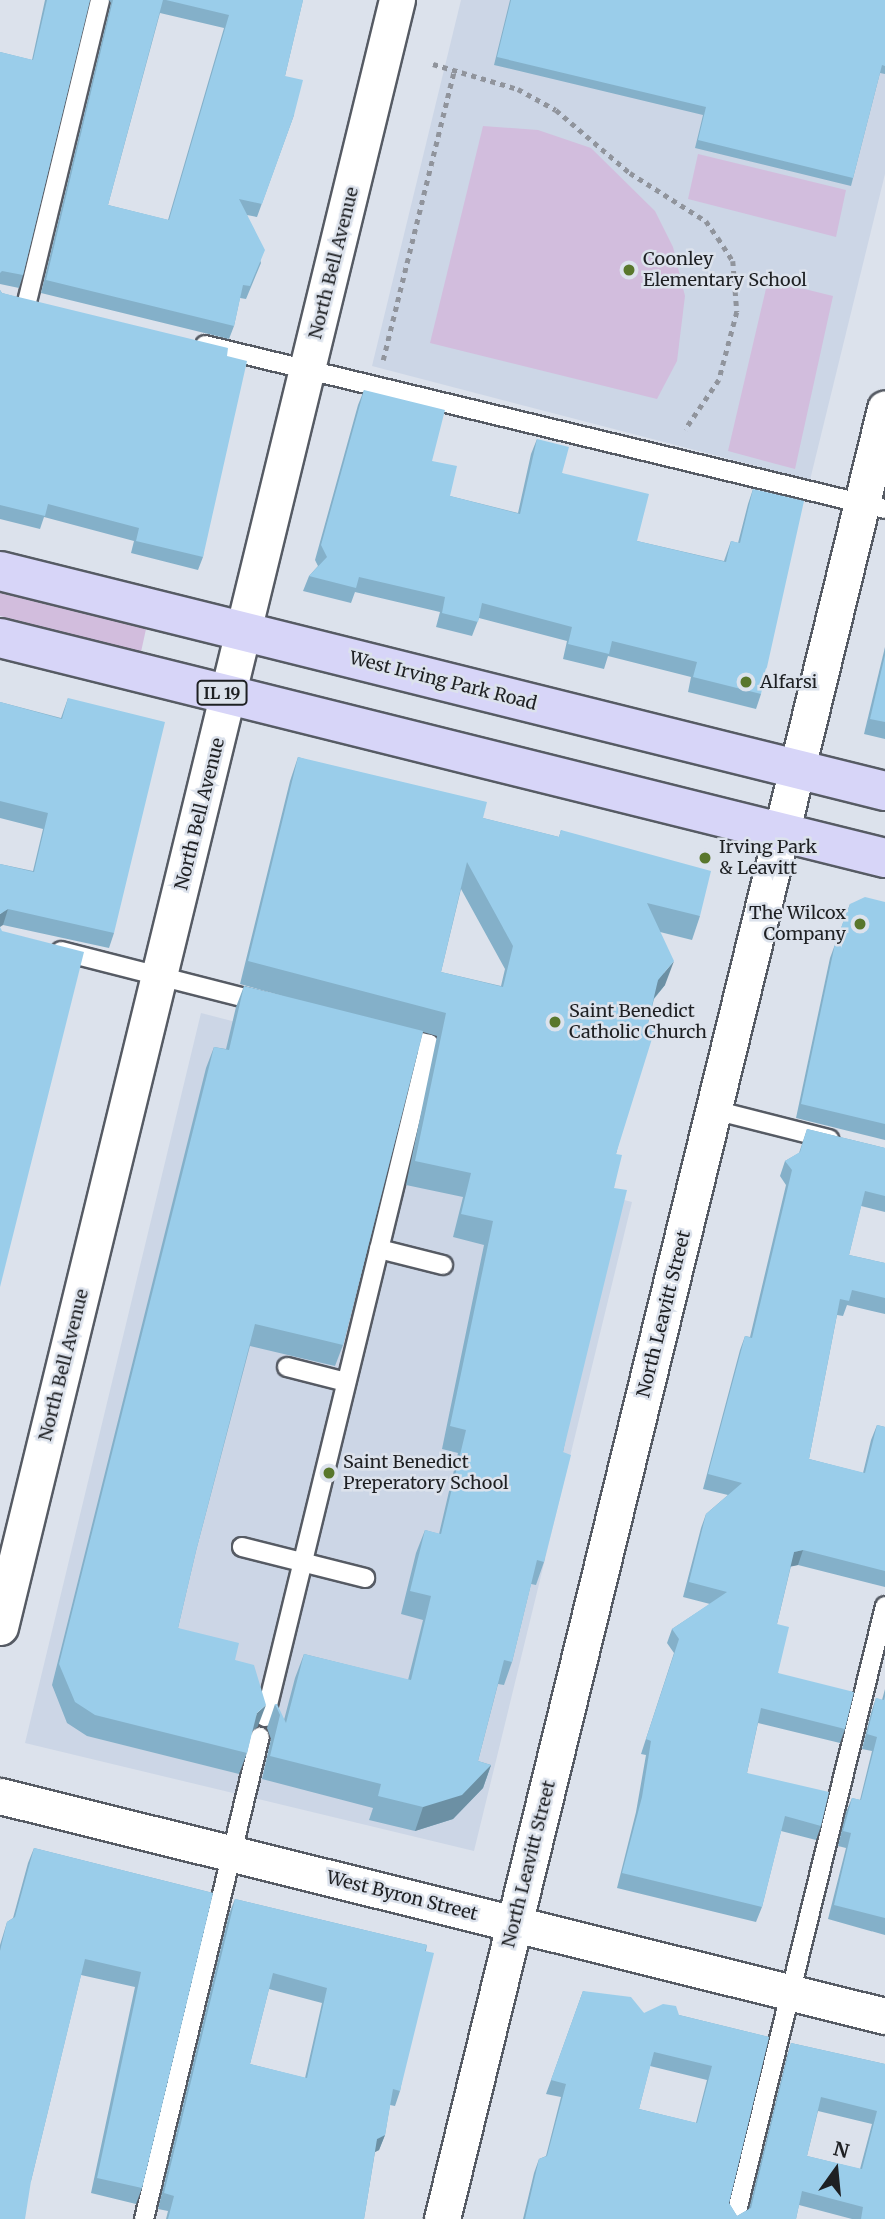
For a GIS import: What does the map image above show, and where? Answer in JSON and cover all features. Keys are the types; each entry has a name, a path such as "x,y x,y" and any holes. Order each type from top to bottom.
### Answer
{"main road":[{"name":"West Irving Park Road","path":"0,571 885,791"},
{"name":"IL 19","path":"0,638 885,858"}],"street":[{"name":"North Bell Avenue","path":"0,1627 397,0"},
{"name":"North Leavitt Street","path":"442,2219 797,769 873,506 885,408"},
{"name":"West Byron Street","path":"0,1796 885,2016"}],"lane":[{"path":"53,308 20,300 100,0"},
{"path":"187,341 873,506"},
{"path":"40,946 283,1007"},
{"path":"265,1717 429,1044 376,1030"},
{"path":"714,1110 845,1142"},
{"path":"379,1249 443,1265"},
{"path":"287,1367 346,1382"},
{"path":"242,1547 365,1578"},
{"path":"735,2219 885,1606"},
{"path":"144,2219 260,1737"}],"path":[{"path":"433,64 518,89 556,110 630,173 706,221 733,261 737,301 728,356 704,408 678,433"},
{"path":"395,369 382,366 454,69"}],"shaded area":[{"name":"Coonley Elementary School","path":"461,0 885,0 885,174 810,480 372,366"},
{"path":"483,126 538,130 591,148 655,211 673,247 685,296 677,361 657,399 430,343"},
{"path":"698,154 846,190 836,237 688,199"},
{"path":"768,280 833,296 795,469 728,451"},
{"path":"0,593 146,629 141,652 0,616"},
{"name":"Saint Benedict Preperatory School","path":"201,1013 446,1076 427,1150 632,1202 474,1851 25,1743"}],"building":[{"path":"47,0 90,0 23,275 2,271 0,273 0,52 33,60"},
{"path":"113,0 163,0 108,205 169,220 229,15 166,0 303,0 285,76 303,80 294,115 262,204 239,199 265,250 250,286 243,285 234,326 46,280"},
{"path":"511,0 885,0 885,66 882,65 853,178 698,140 706,107 497,57"},
{"path":"0,290 2,293 228,348 227,356 247,361 203,557 136,541 139,528 48,504 45,516 0,505"},
{"path":"364,390 445,410 432,461 457,466 450,496 520,514 537,439 569,447 562,473 649,494 637,541 726,562 731,541 740,543 753,489 804,501 761,694 693,677 697,662 612,641 609,654 568,644 572,627 482,603 478,622 442,613 445,597 359,577 356,588 309,576 327,557 321,545"},
{"path":"885,655 885,722 870,719"},
{"path":"68,698 165,722 114,933 8,909 0,914 0,864 34,872 48,813 0,801 0,702 62,719"},
{"path":"298,757 487,802 483,818 559,837 561,830 711,871 700,916 647,903 674,961 658,980 647,1027 655,1029 616,1154 622,1155 614,1188 627,1190 563,1452 571,1455 544,1562 537,1560 512,1662 504,1660 478,1761 491,1765 462,1795 423,1807 378,1796 381,1784 270,1756 280,1715 275,1704 286,1723 304,1654 411,1680 431,1596 410,1591 425,1530 441,1534 466,1430 450,1426 493,1221 461,1214 471,1173 415,1161 446,1013 248,961","holes":["467,862 513,946 503,987 441,972"]},
{"path":"865,897 885,902 885,1124 801,1104 835,944 850,904"},
{"path":"0,927 2,931 84,952 0,1287"},
{"path":"244,986 423,1031 343,1345 255,1324 196,1551 178,1628 239,1643 235,1660 254,1665 266,1705 257,1713 247,1753 95,1715 75,1702 59,1664 214,1047 229,1050"},
{"path":"807,1129 885,1148 885,1196 865,1191 849,1255 885,1263 885,1298 852,1290 849,1301 840,1299 809,1459 865,1473 877,1425 885,1427 885,1571 803,1550 794,1552 777,1624 789,1627 778,1673 854,1692 845,1729 761,1708 747,1773 829,1792 821,1826 785,1816 762,1907 622,1873 642,1797 651,1741 646,1739 679,1639 672,1629 727,1592 689,1582 706,1514 742,1483 708,1474 745,1336 752,1338 792,1170 785,1161 800,1152"},
{"path":"885,1696 885,1918 834,1905 851,1833 843,1831 852,1798 861,1800 877,1737 867,1734 876,1698 884,1700"},
{"path":"34,1848 213,1893 142,2188 97,2178 141,1972 85,1959 31,2181 25,2219 0,2219 0,1951 7,1922 15,1917"},
{"path":"235,1899 427,1945 425,1951 434,1953 400,2091 393,2089 385,2135 377,2139 364,2219 168,2219 174,2196 164,2193","holes":["273,1973 327,1988 307,2078 250,2064"]},
{"path":"583,1991 631,1997 644,2013 663,2004 676,2006 679,2015 769,2037 729,2203 737,2216 751,2208 791,2043 885,2064 885,2219 861,2219 863,2207 802,2191 796,2219 525,2219 539,2159 547,2156 566,2084 551,2080","holes":["654,2052 712,2066 697,2123 639,2109","821,2097 877,2111 862,2169 807,2156"]}],"place":[{"name":"Coonley Elementary School","path":"629,270"},
{"name":"Alfarsi","path":"746,682"},
{"name":"Irving Park & Leavitt","path":"705,858"},
{"name":"The Wilcox Company","path":"860,924"},
{"name":"Saint Benedict Catholic Church","path":"555,1022"},
{"name":"Saint Benedict Preperatory School","path":"329,1473"}]}
